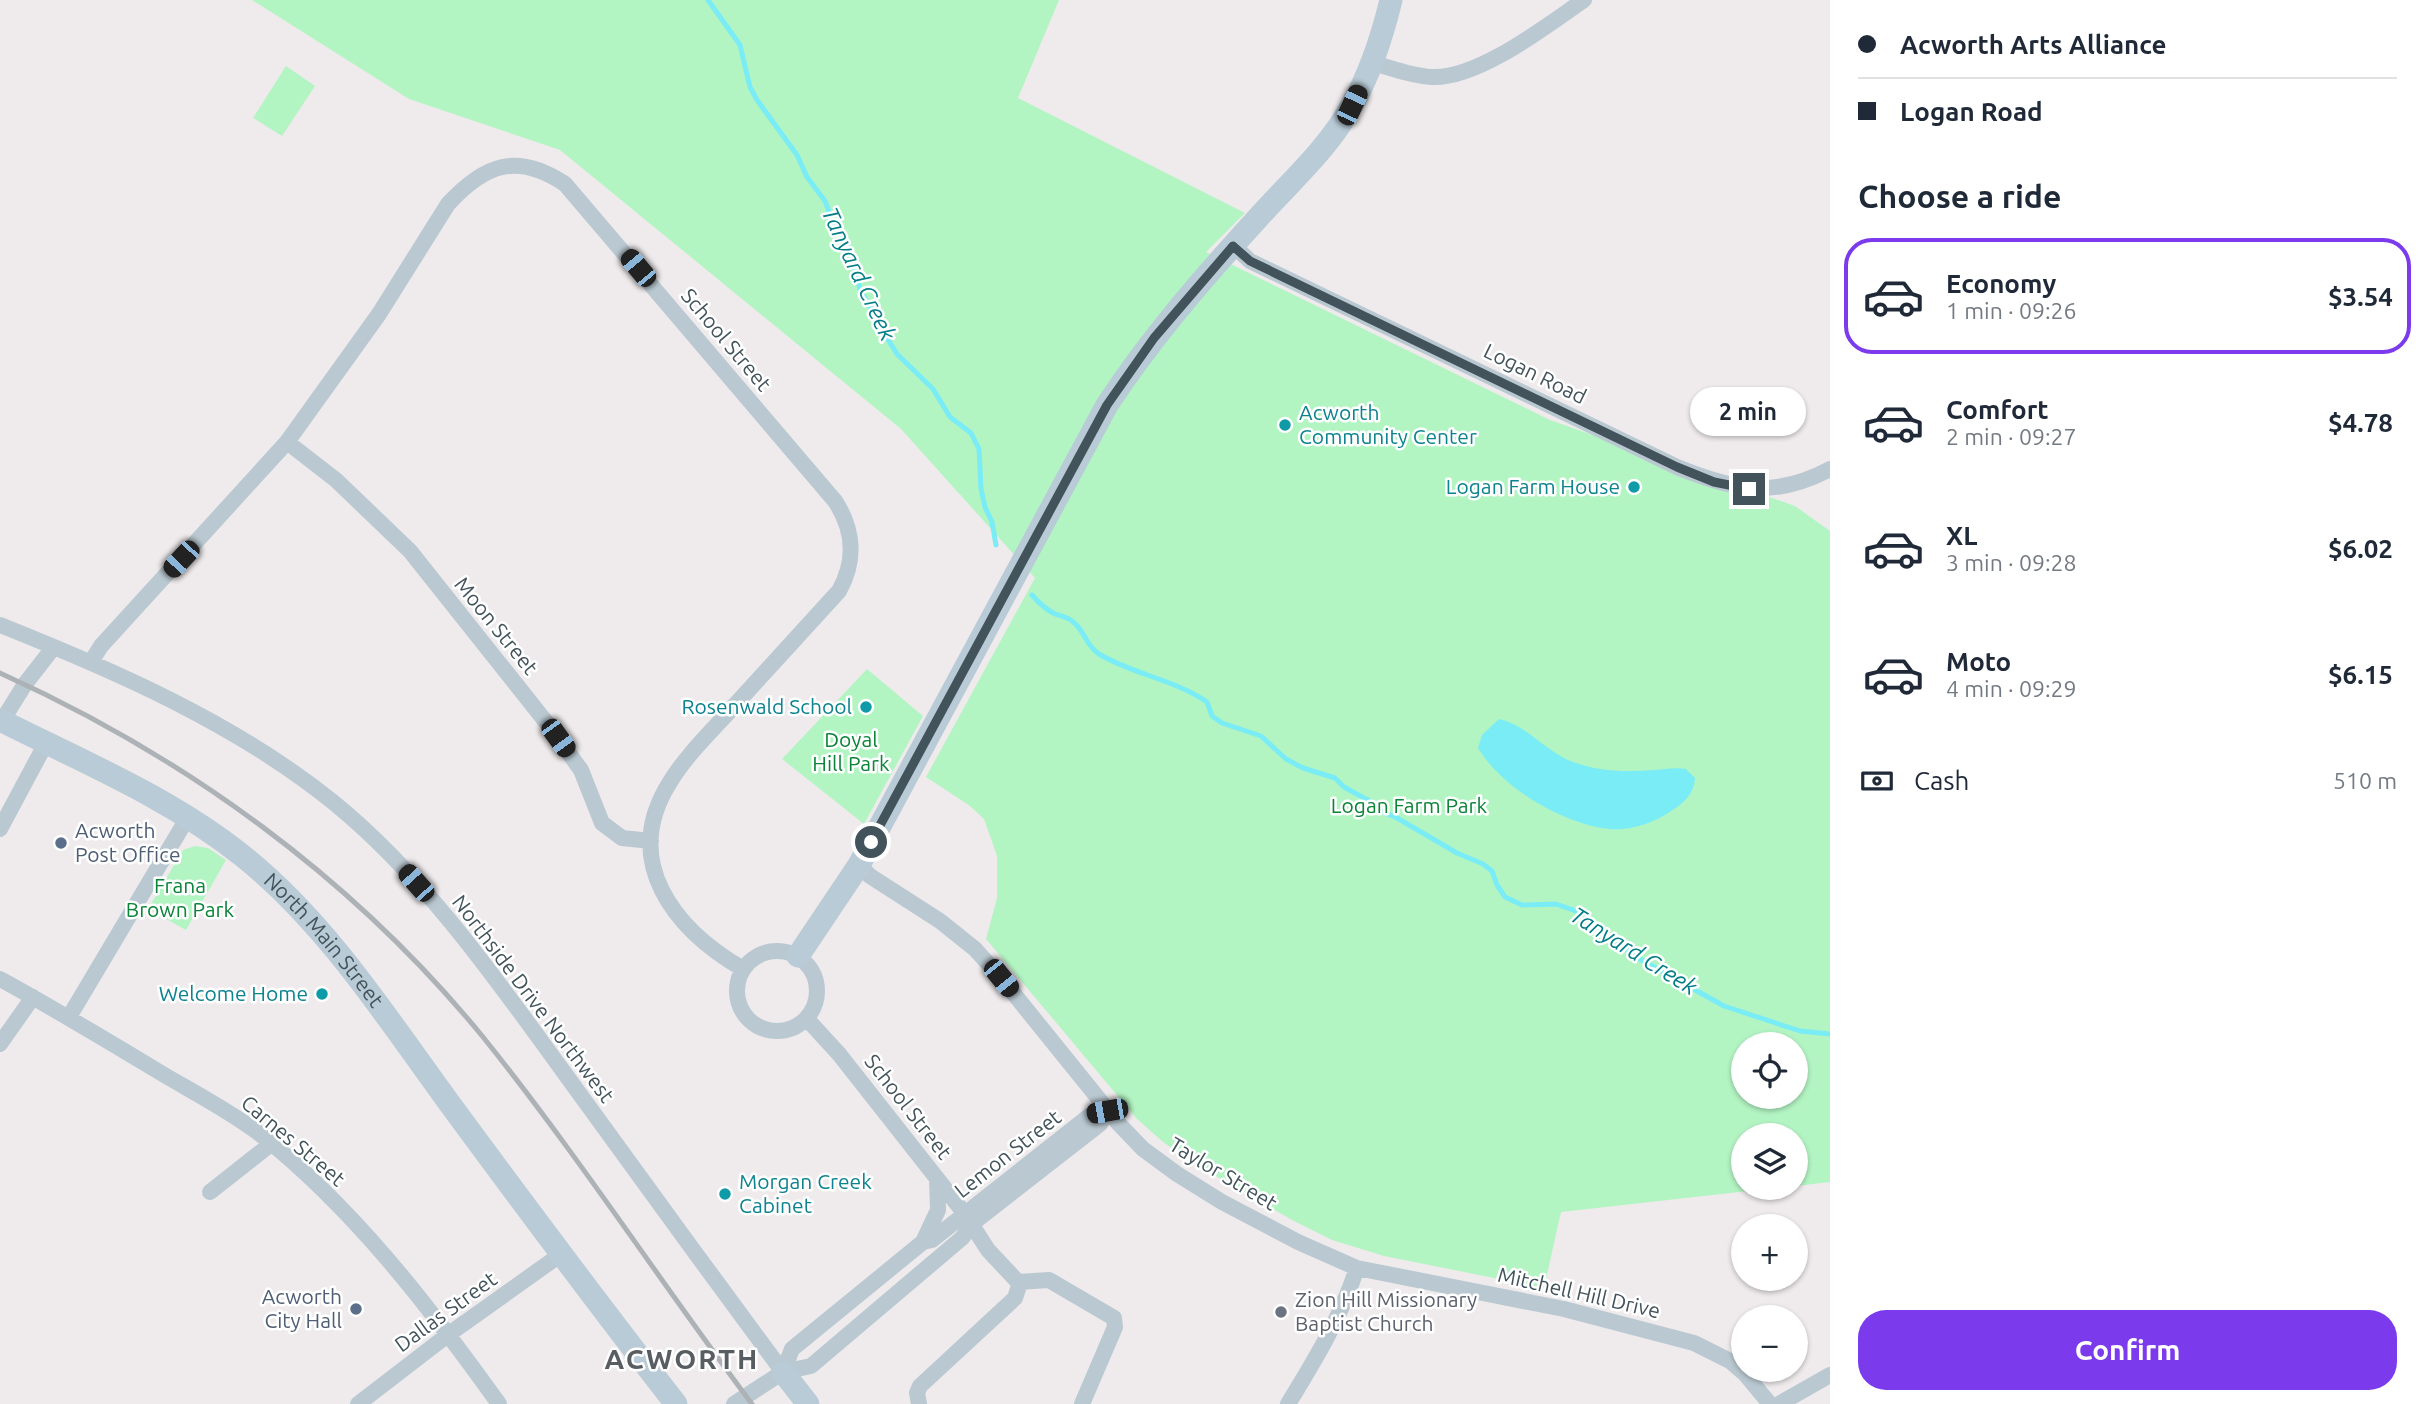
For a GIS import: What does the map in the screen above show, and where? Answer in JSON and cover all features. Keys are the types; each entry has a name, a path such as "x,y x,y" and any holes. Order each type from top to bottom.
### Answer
{"street":[{"path":"798,956 859,865 1107,405 1154,338 1330,140 1352,105 1373,63 1391,0"},
{"path":"1373,63 1430,77 1457,75 1503,53 1584,0"},
{"name":"School Street","path":"90,662 101,646 287,442 379,314 447,204 461,189 474,177 507,166 527,166 548,172 565,184 835,501 850,533 850,562 839,591 682,764 660,800 654,818 651,841 653,866 668,904 714,950 743,969"},
{"name":"Logan Road","path":"1233,246 1250,261 1677,467 1714,482 1749,489 1790,486 1830,470"},
{"name":"Moon Street","path":"287,442 335,480 410,551 581,770 603,823 622,838 651,841"},
{"name":"Northside Drive Northwest","path":"0,625 90,662 205,719 281,764 348,815 396,861 436,905 518,1009 783,1372"},
{"path":"1,720 24,684 53,648"},
{"name":"North Main Street","path":"1,720 188,817 256,866 313,924 391,1024 560,1255 676,1404"},
{"path":"0,829 46,743"},
{"path":"69,1017 188,817"},
{"name":"Taylor Street","path":"859,865 870,876 940,921 975,950 1001,978 1107,1111 1143,1149 1177,1174 1265,1225 1357,1268"},
{"path":"774,950 787,951 798,956 808,964 818,985 818,997 807,1019 797,1027 785,1031 760,1028 749,1020 741,1009 737,995 738,981 743,969 762,953 774,950"},
{"name":"Carnes Street","path":"0,979 224,1110 271,1144 350,1218 449,1334 499,1404"},
{"path":"0,1044 33,997"},
{"name":"School Street","path":"807,1019 839,1054 937,1178 969,1219 988,1250 1020,1283"},
{"name":"Lemon Street","path":"783,1372 792,1349 923,1242 932,1240 969,1219 1100,1124 1107,1111"},
{"path":"211,1192 271,1144"},
{"path":"923,1242 938,1210 937,1178"},
{"name":"Lemon Street","path":"734,1404 783,1372 811,1366 962,1238 969,1219"},
{"name":"Dallas Street","path":"358,1404 449,1334 560,1255"},
{"path":"1288,1404 1331,1332 1349,1295 1357,1268"},
{"name":"Mitchell Hill Drive","path":"1357,1268 1564,1309 1694,1343 1730,1361 1745,1374 1770,1404"},
{"path":"919,1404 917,1393 920,1386 1015,1298 1020,1283 1049,1280 1114,1318 1115,1327 1082,1404"},
{"path":"783,1372 808,1404"},
{"path":"1779,1404 1830,1374"}],"green space":[{"name":"Logan Farm Park","path":"252,0 1059,0 1018,98 1245,213 1206,252 1550,420 1795,506 1830,531 1830,1182 1808,1185 1808,1123 1731,1123 1731,1193 1561,1212 1544,1288 1384,1256 1332,1240 1195,1164 1163,1142 1137,1119 986,939 997,898 997,856 984,819 970,806 926,777 1035,578 901,429 560,150 409,99"},
{"path":"286,66 315,86 282,136 253,118"},
{"name":"Doyal Hill Park","path":"867,669 923,716 864,824 782,759"},
{"name":"Frana Brown Park","path":"195,846 208,848 226,860 186,930 148,909 183,850"}],"water":[{"path":"1499,719 1519,727 1563,758 1583,765 1623,771 1686,769 1695,778 1693,789 1688,798 1676,808 1642,825 1609,829 1572,820 1535,802 1518,790 1502,777 1478,748 1482,735"}],"waterway":[{"name":"Tanyard Creek","path":"708,0 740,45 750,87 757,100 797,155 807,177 825,201 834,225 851,256 860,289 884,333 897,354 933,389 950,417 971,433 979,449 981,489 996,545"},
{"name":"Tanyard Creek","path":"1032,595 1041,605 1076,625 1099,654 1194,694 1207,702 1212,716 1222,723 1261,736 1286,759 1303,768 1335,778 1344,787 1375,804 1381,811 1457,853 1483,864 1492,871 1505,897 1522,905 1556,904 1576,911 1636,957 1724,1006 1800,1031 1830,1034"}],"railway":[{"path":"0,673 69,706 200,783 322,874 379,925 433,979 483,1037 586,1173 752,1404"}],"place":[{"name":"Acworth Community Center","path":"1285,425"},
{"name":"Logan Farm House","path":"1634,487"},
{"name":"Rosenwald School","path":"866,707"},
{"name":"Acworth Post Office","path":"61,843"},
{"name":"Welcome Home","path":"322,994"},
{"name":"Morgan Creek Cabinet","path":"725,1194"},
{"name":"Acworth City Hall","path":"356,1309"},
{"name":"Zion Hill Missionary Baptist Church","path":"1281,1312"}],"district":[{"name":"ACWORTH","path":"682,1359"}],"route":[{"path":"871,842 1107,405 1176,310 1233,246 1250,261 1677,467 1714,482 1749,489"}]}
